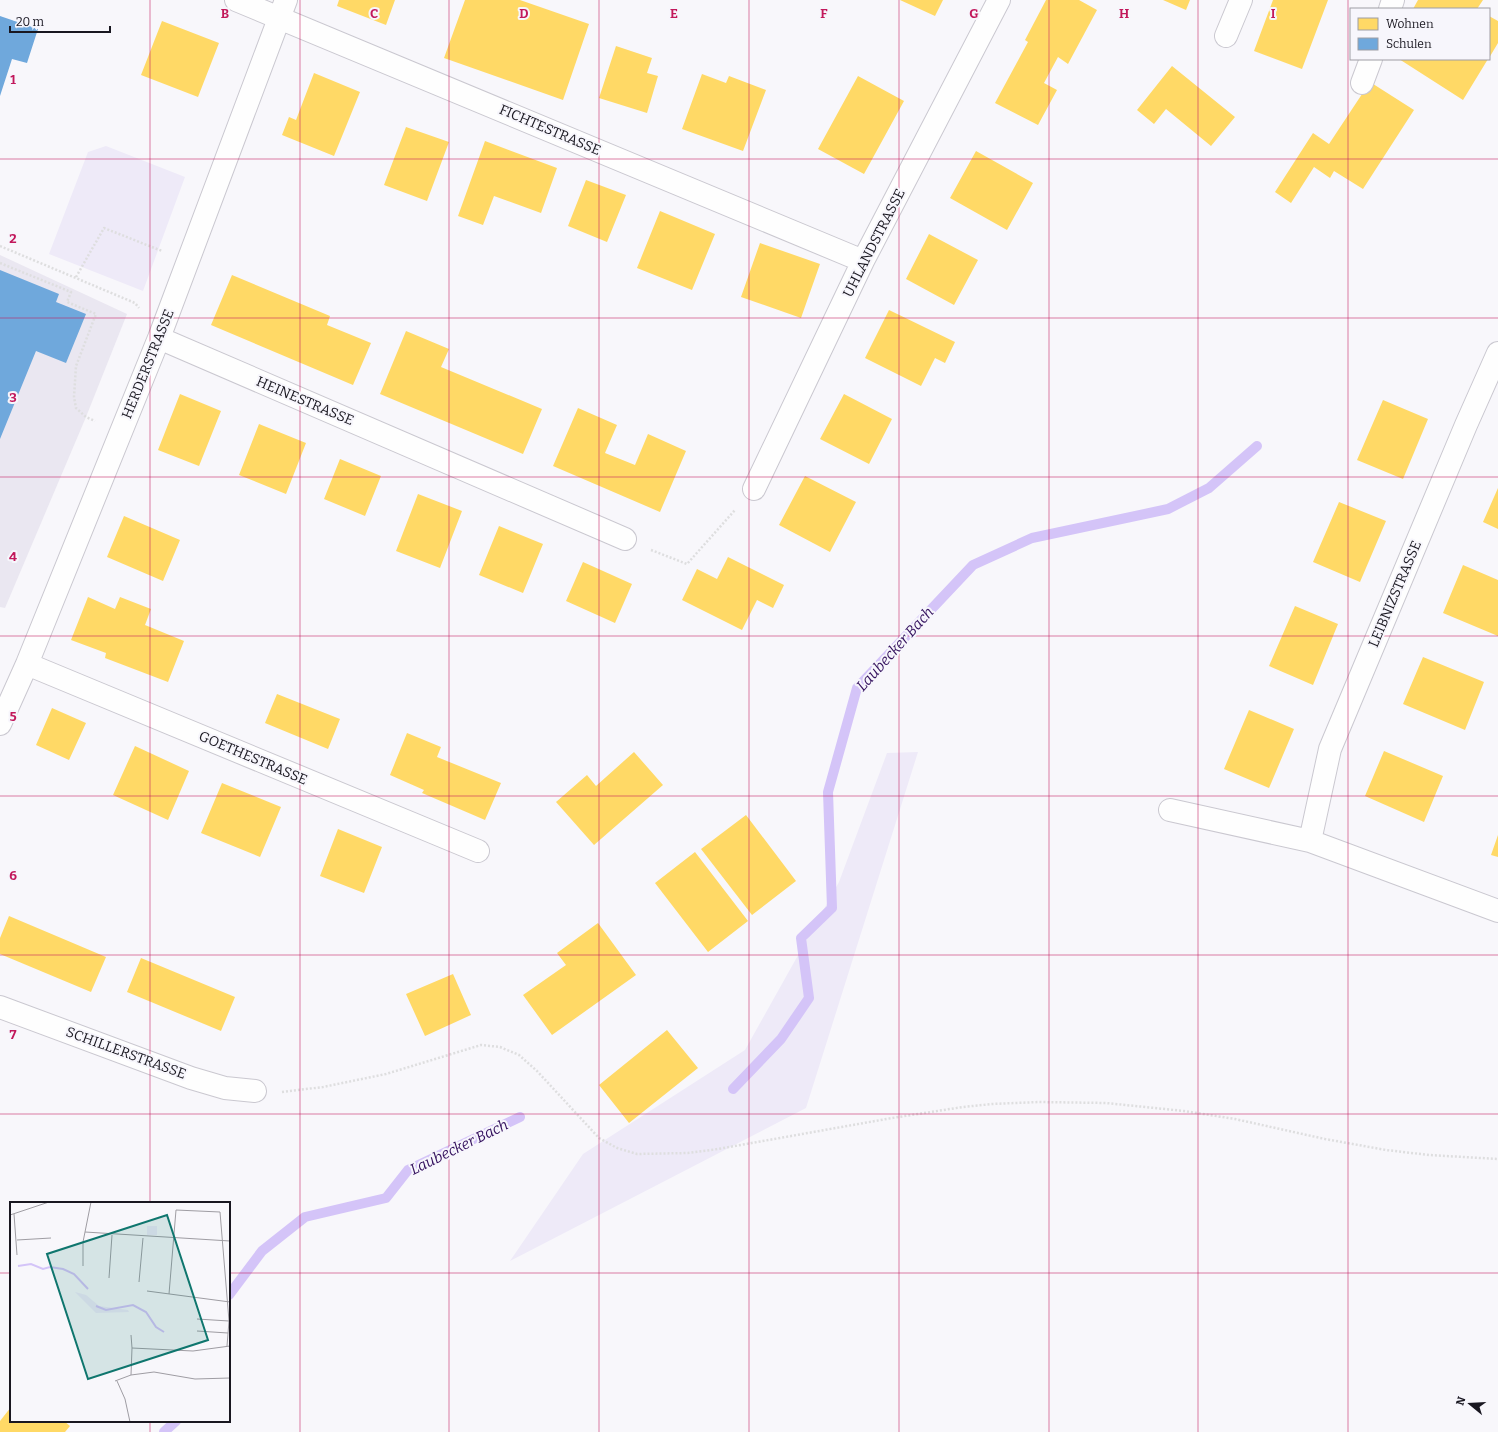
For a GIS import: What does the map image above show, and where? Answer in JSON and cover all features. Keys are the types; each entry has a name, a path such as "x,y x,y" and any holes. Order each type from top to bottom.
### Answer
{"street":[{"name":"FICHTESTRASSE","path":"236,0 283,9 863,261"},
{"name":"UHLANDSTRASSE","path":"754,489 863,261 999,0"},
{"path":"1226,36 1241,0"},
{"name":"HERDERSTRASSE","path":"0,724 28,664 159,338 283,9"},
{"path":"1362,83 1371,60"},
{"name":"HEINESTRASSE","path":"159,338 625,539"},
{"name":"LEIBNIZSTRASSE","path":"1310,841 1330,748 1463,432 1498,353"},
{"name":"GOETHESTRASSE","path":"28,664 478,851"},
{"path":"1170,810 1310,841 1498,912"},
{"name":"SCHILLERSTRASSE","path":"0,1007 191,1078 225,1088 255,1091"}],"path":[{"path":"76,277 104,228 158,250"},
{"path":"0,246 135,303 159,338"},
{"path":"0,263 71,292 67,302 96,314 76,366 74,398 76,408 86,417 121,434"},
{"path":"625,539 687,564 754,489"},
{"path":"255,1091 284,1092 339,1084 386,1074 481,1045 500,1046 519,1055 537,1071 599,1138 617,1148 637,1154 688,1153 718,1150 963,1107 992,1104 1046,1102 1106,1103 1184,1111 1235,1119 1386,1150 1429,1155 1498,1159"}],"shaded area":[{"path":"106,146 185,177 143,291 49,254 88,152"},
{"path":"0,255 127,314 86,417 5,608 0,607"},
{"path":"918,752 806,1108 510,1261 583,1154 745,1050 839,882 887,753"}],"building: Wohnen":[{"path":"339,0 395,0 386,25 337,6"},
{"path":"465,0 520,0 589,24 563,100 444,58"},
{"path":"900,0 943,0 935,16"},
{"path":"1046,0 1079,0 1097,10 1068,64 1058,57 1044,83 1057,90 1038,125 995,103 1028,42 1025,40"},
{"path":"1163,0 1190,0 1186,10"},
{"path":"1273,0 1328,0 1302,69 1254,51"},
{"path":"1418,0 1483,0 1478,8 1414,8"},
{"path":"1490,17 1498,21 1498,43 1490,56"},
{"path":"162,21 219,43 198,97 141,75"},
{"path":"616,46 652,58 647,73 658,76 647,113 599,98"},
{"path":"1401,60 1487,60 1463,100"},
{"path":"1172,66 1235,117 1211,146 1166,109 1154,124 1137,110"},
{"path":"314,73 360,92 334,156 282,135 289,117 296,120"},
{"path":"702,74 726,83 729,76 766,90 743,151 682,129"},
{"path":"858,76 904,101 864,174 818,149"},
{"path":"1370,82 1414,110 1363,189 1334,171 1330,178 1314,167 1291,203 1275,192 1313,133 1329,144"},
{"path":"406,127 449,142 427,201 384,185"},
{"path":"485,141 557,168 541,213 494,196 483,225 458,216"},
{"path":"976,151 1033,183 1007,230 950,198"},
{"path":"586,180 626,195 607,242 568,226"},
{"path":"660,211 715,234 692,290 637,268"},
{"path":"929,234 978,260 954,305 906,279"},
{"path":"760,243 820,264 801,318 741,297"},
{"path":"232,275 330,316 327,325 371,343 353,385 211,325"},
{"path":"889,310 955,342 945,363 935,358 921,386 865,358"},
{"path":"406,331 449,349 441,367 542,409 523,454 380,394"},
{"path":"180,394 221,411 199,466 158,450"},
{"path":"844,394 892,419 869,464 820,439"},
{"path":"1383,400 1428,419 1403,479 1357,460"},
{"path":"578,408 617,425 605,453 635,465 648,434 686,451 660,512 553,466"},
{"path":"259,424 306,443 286,494 239,475"},
{"path":"340,459 381,476 365,516 324,499"},
{"path":"805,476 856,502 830,552 779,525"},
{"path":"1498,488 1498,529 1483,522"},
{"path":"418,494 462,511 440,568 396,551"},
{"path":"1339,502 1386,521 1360,582 1313,562"},
{"path":"124,516 180,540 163,581 107,557"},
{"path":"499,526 543,544 523,593 479,575"},
{"path":"728,557 784,585 773,608 757,600 742,630 682,600 697,569 717,579"},
{"path":"583,562 632,584 615,623 566,601"},
{"path":"1463,565 1498,580 1498,636 1443,613"},
{"path":"88,597 115,609 120,597 151,609 145,625 184,641 168,682 105,658 106,653 71,640"},
{"path":"1295,606 1338,624 1313,685 1269,666"},
{"path":"1423,657 1484,682 1465,730 1403,704"},
{"path":"277,694 340,719 328,749 265,723"},
{"path":"52,708 86,723 69,760 36,745"},
{"path":"1249,710 1294,729 1269,788 1224,769"},
{"path":"407,733 441,747 437,757 501,783 485,820 422,793 424,790 390,775"},
{"path":"135,746 189,771 168,820 113,795"},
{"path":"1384,751 1443,776 1424,822 1365,796"},
{"path":"634,752 663,785 594,845 556,802 587,775 596,786"},
{"path":"222,783 281,807 260,857 201,833"},
{"path":"746,815 796,881 752,915 701,849"},
{"path":"338,829 382,847 364,893 320,876"},
{"path":"1498,835 1498,857 1491,855"},
{"path":"695,852 748,921 708,952 655,883"},
{"path":"9,916 106,957 91,992 0,954 0,938"},
{"path":"598,923 636,975 552,1035 523,995 566,965 557,953"},
{"path":"141,958 235,997 221,1031 127,992"},
{"path":"453,974 471,1015 425,1036 406,994"},
{"path":"667,1030 698,1068 629,1123 599,1085"},
{"path":"10,1408 10,1422 65,1422 70,1426 65,1432 0,1432 0,1421"}],"building: Schulen":[{"path":"0,16 38,29 27,63 12,59 0,96"},
{"path":"0,270 59,294 56,302 86,314 66,363 36,351 0,439"}],"waterway":[{"name":"Laubecker Bach","path":"733,1089 781,1039 809,998 801,938 832,908 828,792 857,688 973,565 1032,538 1168,509 1209,488 1257,446"},
{"name":"Laubecker Bach","path":"230,1294 262,1251 305,1217 386,1198 408,1170 520,1117"},
{"name":"Laubecker Bach","path":"164,1432 175,1422"}]}
